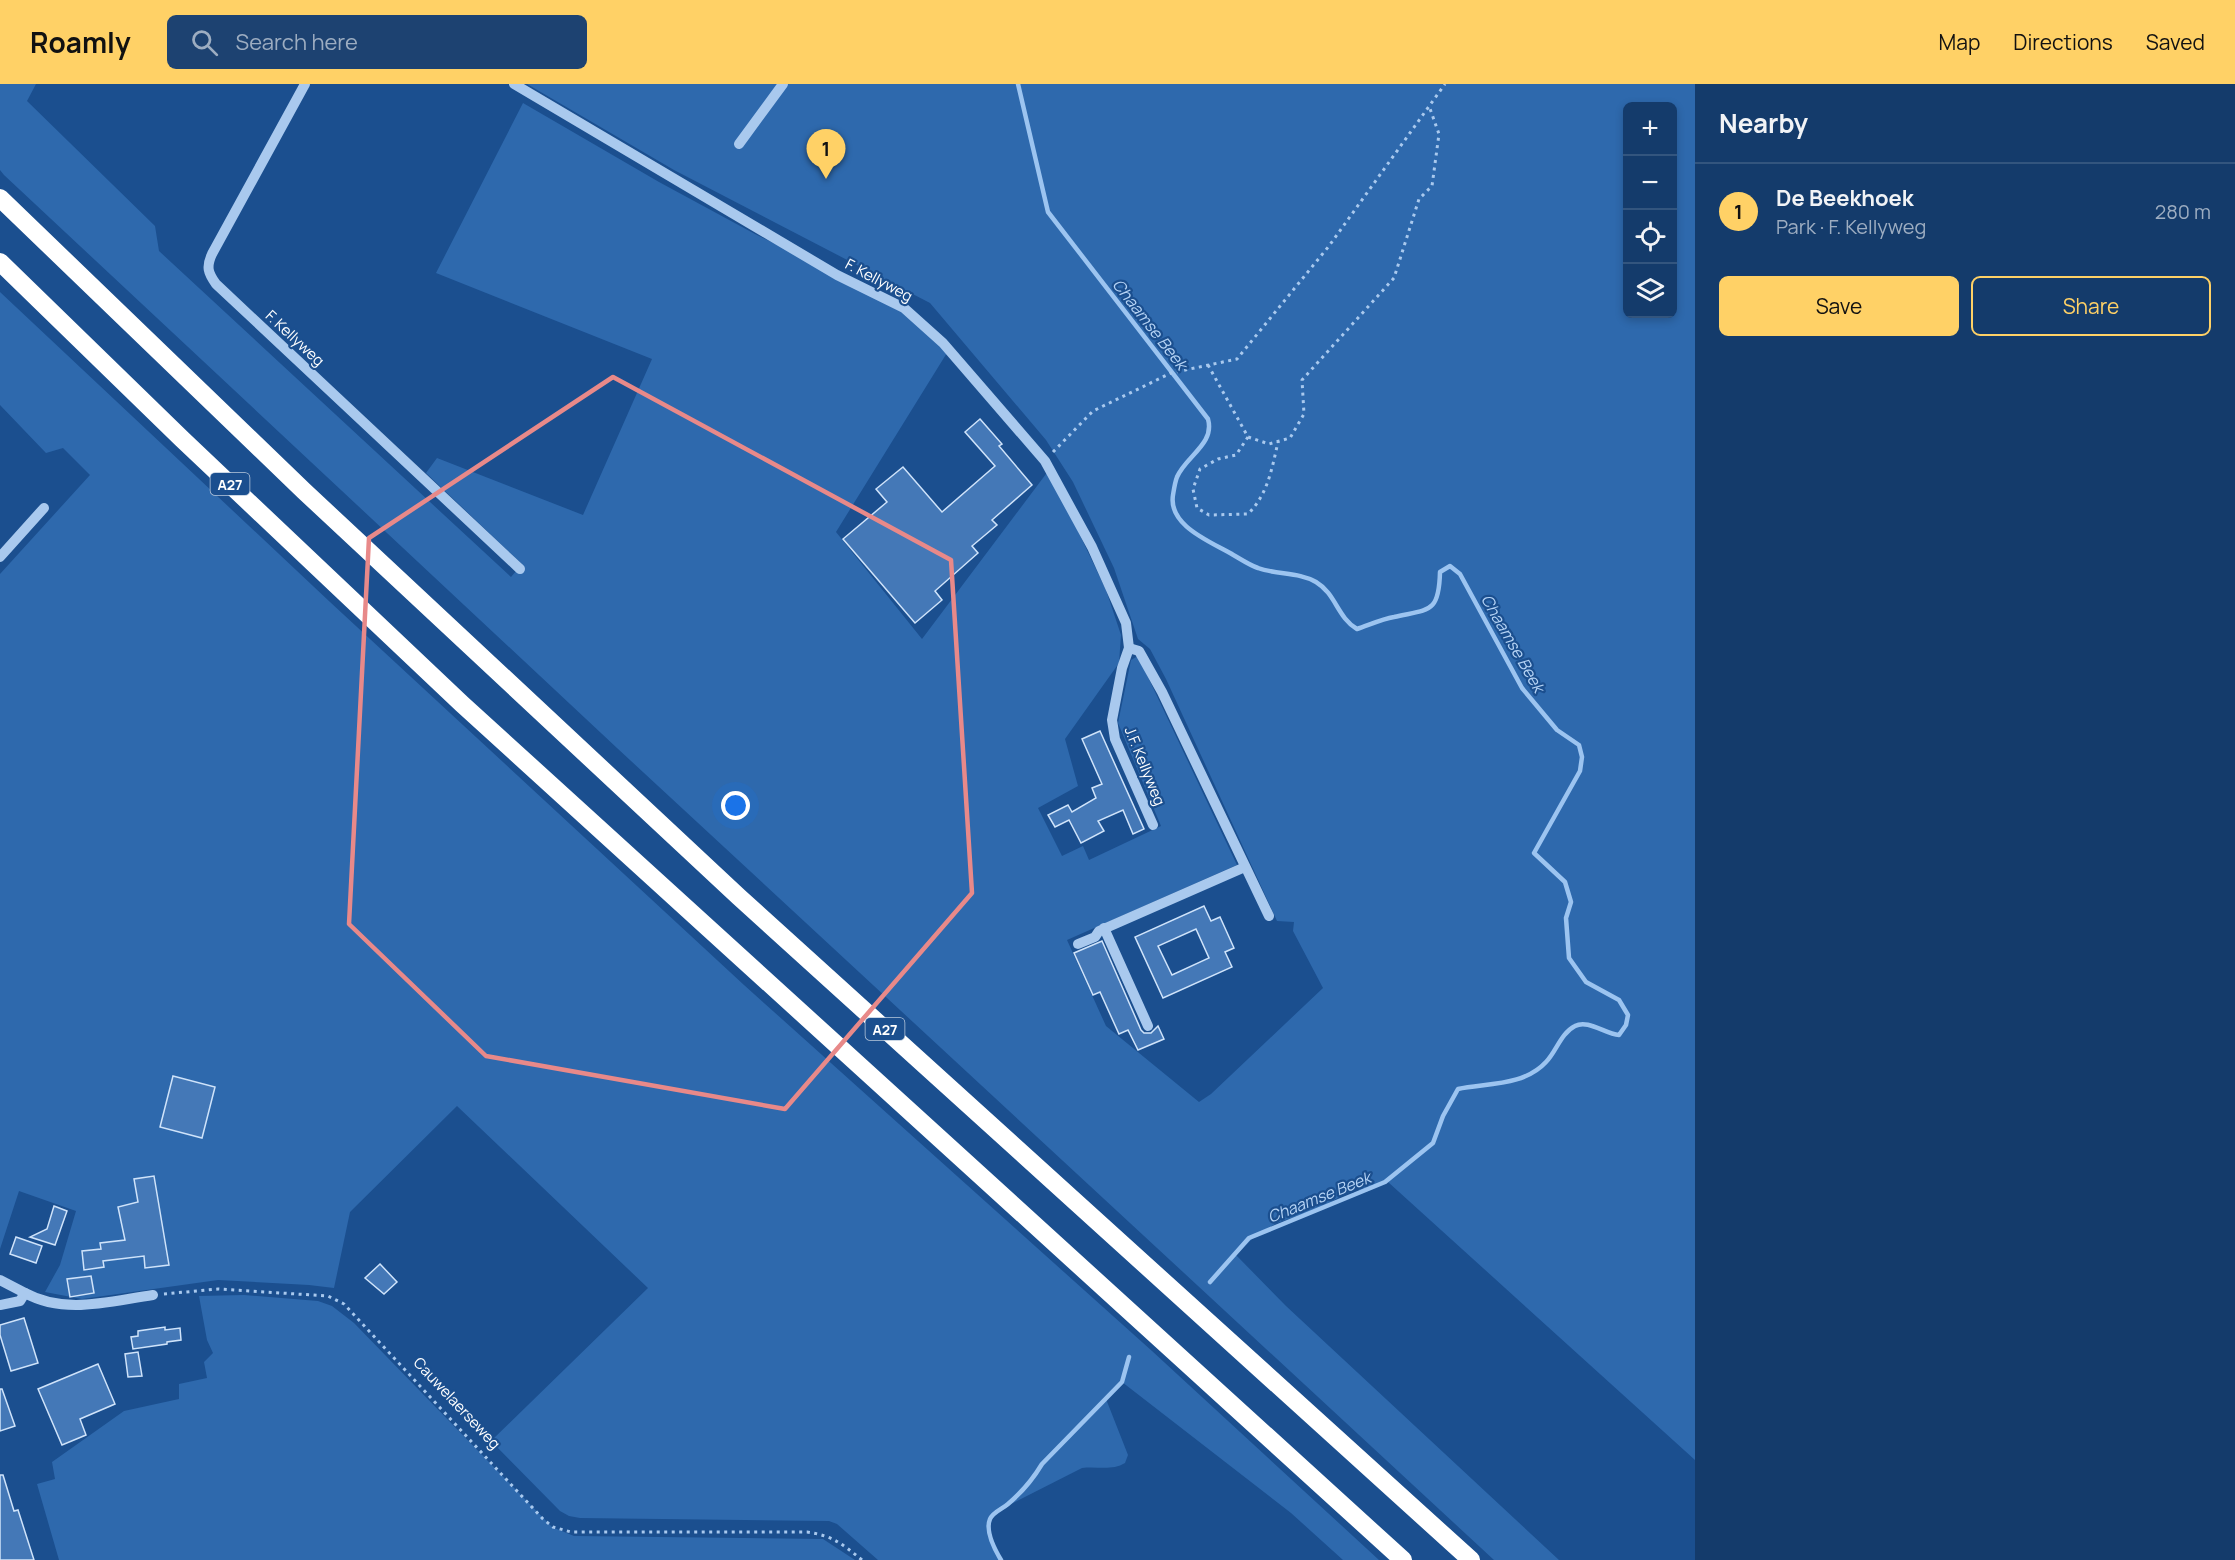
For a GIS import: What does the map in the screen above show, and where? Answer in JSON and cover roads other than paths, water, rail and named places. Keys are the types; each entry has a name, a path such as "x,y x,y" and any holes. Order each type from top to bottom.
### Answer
{"highway":[{"name":"A27","path":"0,198 304,491 739,897 1471,1560"},
{"name":"A27","path":"0,262 182,439 462,704 1403,1560"}],"street":[{"name":"F. Kellyweg","path":"305,84 212,254 208,264 208,273 216,284 520,569"},
{"name":"F. Kellyweg","path":"514,84 837,275 904,308 943,344 1045,460 1092,547 1126,623 1129,648"},
{"path":"739,144 783,84"},
{"path":"0,557 44,508"},
{"path":"1129,648 1139,651 1162,692 1269,916"},
{"name":"J.F. Kellyweg","path":"1129,648 1122,668 1112,720 1115,739 1153,825"},
{"path":"1078,944 1095,937 1104,928 1245,867"},
{"path":"1104,928 1148,1026"},
{"path":"0,1280 40,1302 73,1306 153,1295"},
{"path":"0,1305 20,1301 25,1293"}],"waterway":[{"name":"Chaamse Beek","path":"1018,84 1048,212 1208,419 1209,428 1204,443 1181,470 1175,483 1173,506 1183,523 1201,537 1255,567 1316,582 1323,587 1345,618 1357,629 1430,607 1437,596 1440,572 1450,566 1460,574 1522,688 1557,730 1579,745 1582,757 1580,771 1534,853 1565,882 1571,902 1566,918 1569,958 1586,982 1619,1000 1628,1015 1626,1025 1619,1035 1585,1024 1570,1029 1550,1058 1527,1076 1516,1080 1458,1089 1443,1116 1433,1143 1385,1182 1249,1238 1210,1282"},
{"name":"Chaamse Beek","path":"1001,1560 990,1535 991,1517 1018,1495 1042,1464 1122,1382 1129,1357"}],"place":[{"name":"De Beekhoek","path":"826,179"}]}
